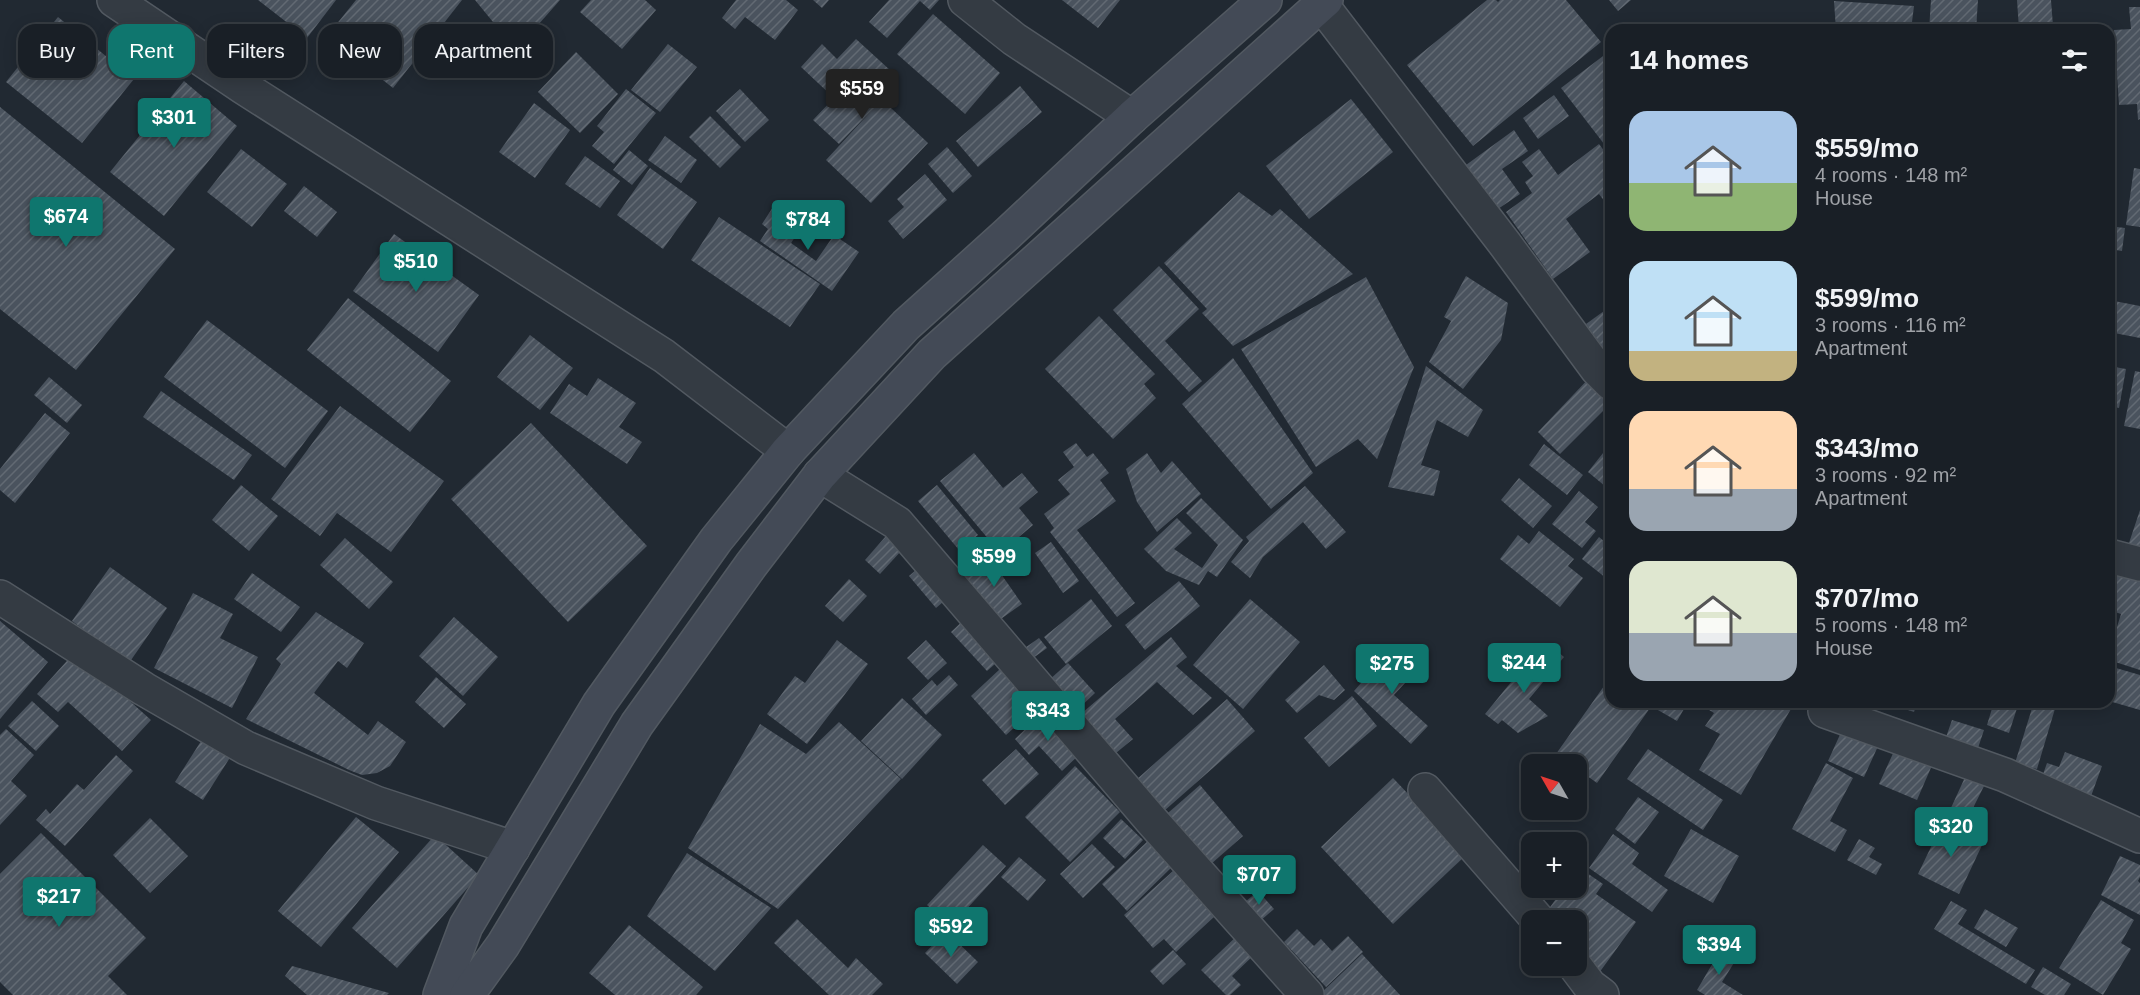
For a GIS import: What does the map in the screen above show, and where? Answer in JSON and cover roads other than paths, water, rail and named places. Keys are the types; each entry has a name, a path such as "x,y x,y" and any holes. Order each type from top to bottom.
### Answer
{"main road":[{"path":"440,995 466,926 599,704 716,540 788,451 906,325 1132,117 1265,0"},
{"path":"467,995 503,945 637,724 751,565 820,475 932,354 1324,2"}],"street":[{"path":"114,0 243,87 664,356 788,451"},
{"path":"965,0 1014,39 1132,117"},
{"path":"1324,2 1596,369 1605,377"},
{"path":"820,475 897,523 1152,821 1307,995"},
{"path":"2115,558 2140,564"},
{"path":"0,597 144,689 246,748 376,803 513,848"},
{"path":"1825,711 2005,775 2140,836"},
{"path":"1425,790 1529,910"},
{"path":"1582,976 1590,986 1602,995"}]}
